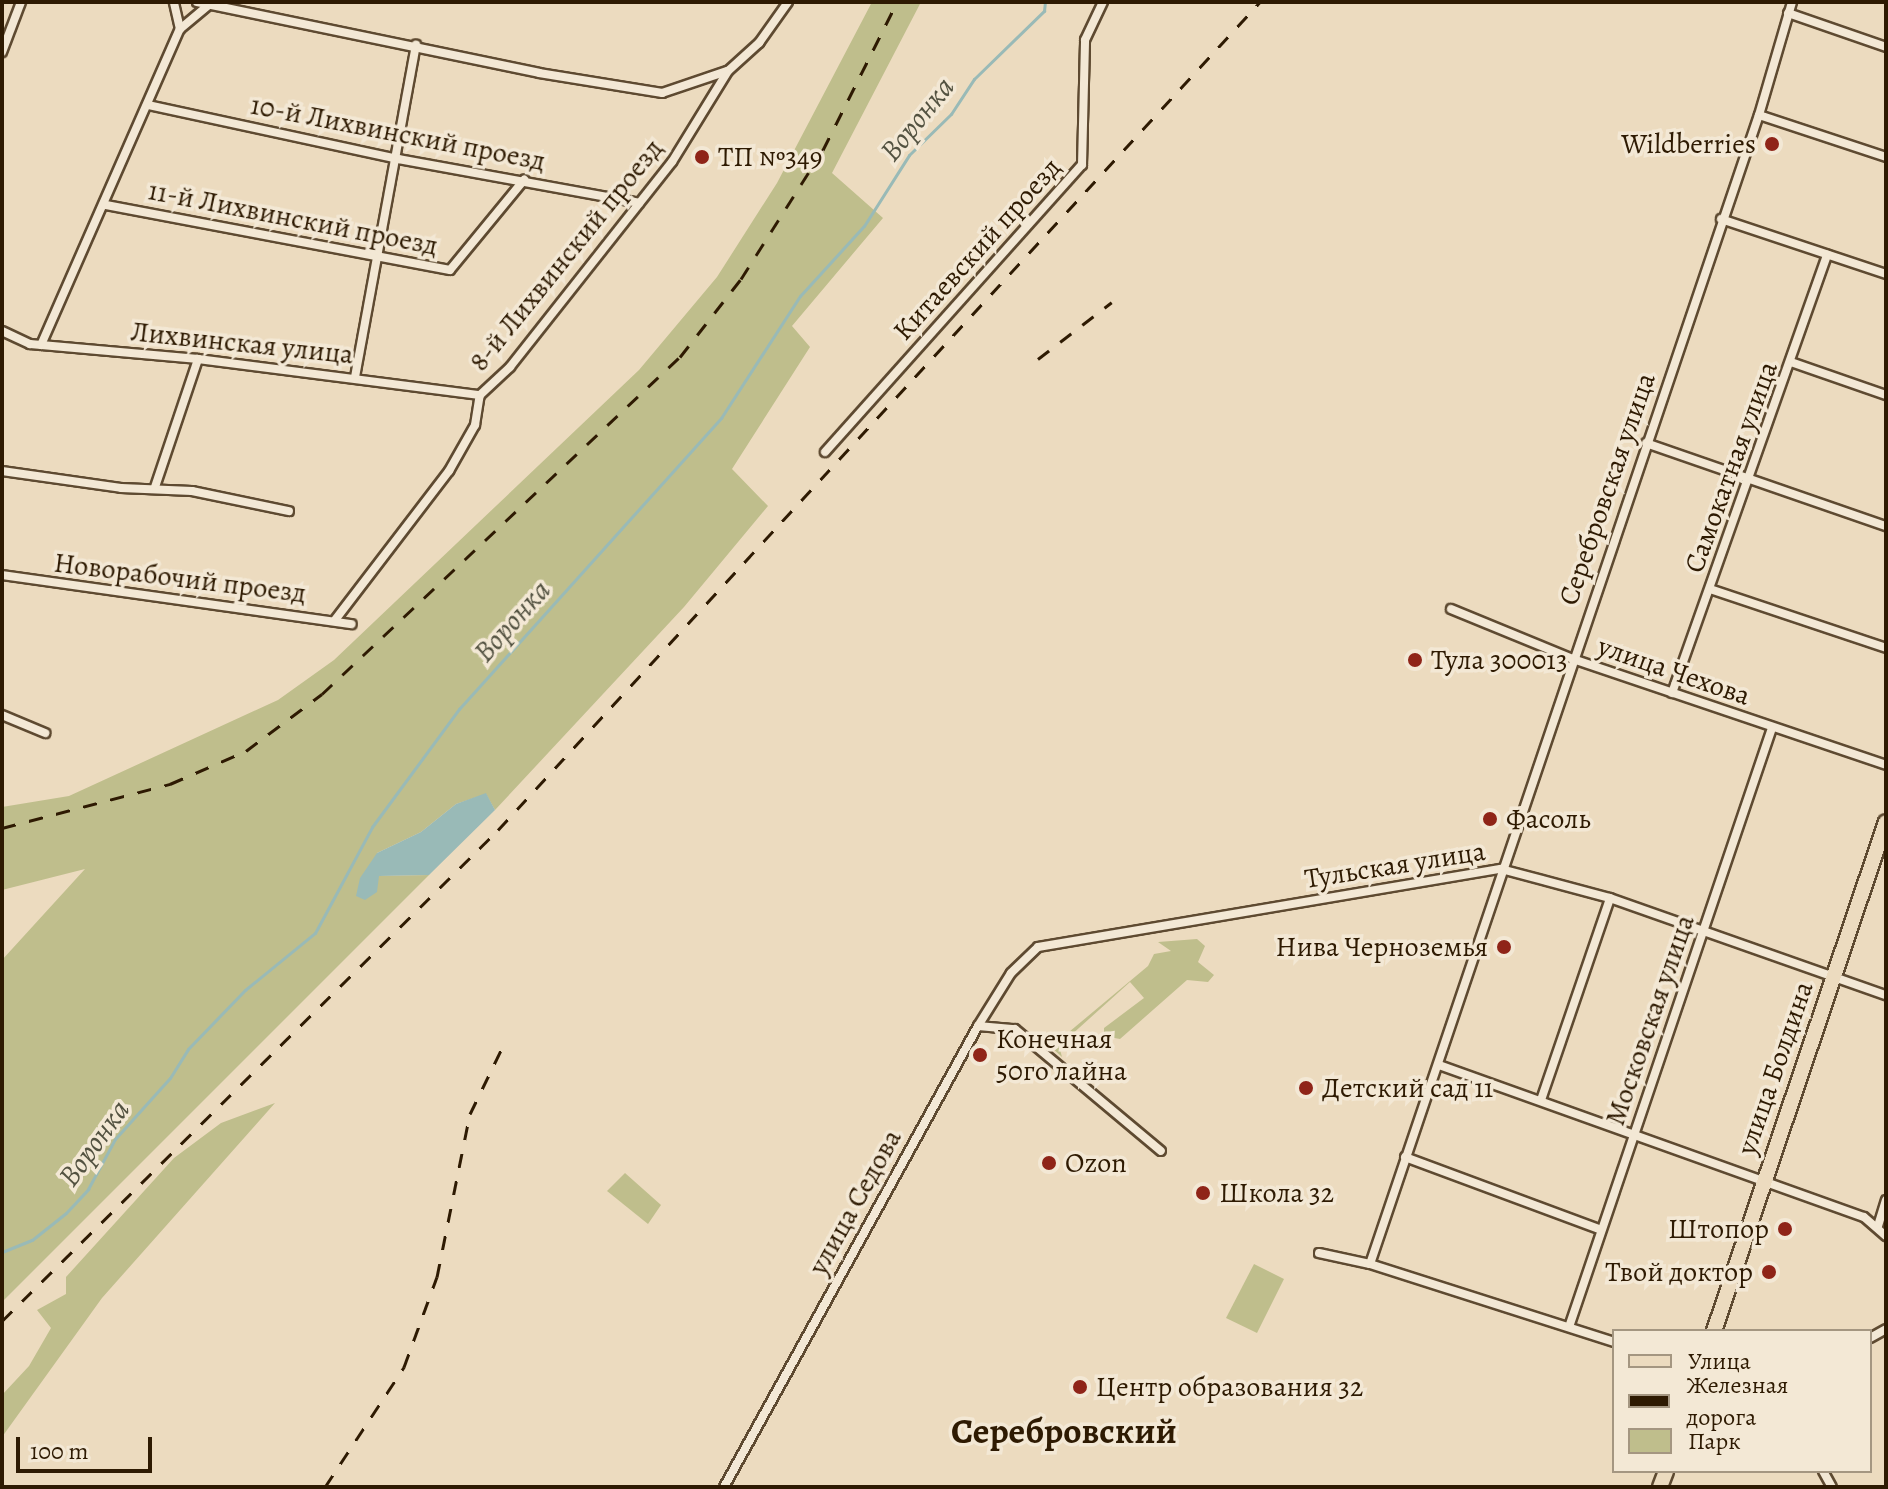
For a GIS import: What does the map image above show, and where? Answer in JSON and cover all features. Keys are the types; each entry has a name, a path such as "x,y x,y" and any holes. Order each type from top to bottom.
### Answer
{"main road":[{"name":"улица Болдина","path":"1715,1329 1886,822"}],"street":[{"path":"2,52 6,30 21,2"},
{"path":"174,2 180,29"},
{"path":"197,2 416,45 539,73 662,93 728,71"},
{"name":"8-й Лихвинский проезд","path":"335,620 449,471 475,425 480,395 510,367 639,203 682,148 728,71 759,43 788,2"},
{"name":"Китаевский проезд","path":"825,452 1082,165 1085,40 1103,2"},
{"name":"Серебровская улица","path":"1370,1264 1721,219 1759,115 1792,2"},
{"path":"41,345 106,205 180,29 209,5"},
{"path":"1788,13 1886,47"},
{"path":"355,377 398,159 416,45"},
{"name":"10-й Лихвинский проезд","path":"148,105 398,159 639,203"},
{"path":"1759,115 1886,157"},
{"name":"11-й Лихвинский проезд","path":"106,205 377,259 452,270 524,180"},
{"path":"1721,219 1886,274"},
{"name":"Самокатная улица","path":"1672,693 1750,480 1827,255"},
{"name":"Лихвинская улица","path":"2,331 41,345 198,359 480,395"},
{"path":"155,487 198,359"},
{"path":"1791,362 1886,395"},
{"path":"1646,443 1886,526"},
{"path":"2,471 121,488 155,487 289,511"},
{"name":"Новорабочий проезд","path":"2,575 352,624"},
{"path":"1710,589 1886,648"},
{"name":"улица Чехова","path":"1451,609 1573,659 1886,765"},
{"path":"2,715 45,733"},
{"name":"Московская улица","path":"1569,1327 1772,728"},
{"name":"Тульская улица","path":"1038,947 1501,869 1610,898 1705,929 1886,995"},
{"path":"1541,1100 1610,898"},
{"name":"улица Седова","path":"724,1487 978,1026 1011,973 1038,947"},
{"path":"978,1026 1015,1029 1161,1151"},
{"path":"1439,1065 1635,1133 1764,1182 1878,1226 1886,1236"},
{"path":"1405,1157 1601,1230"},
{"path":"1878,1226 1886,1200"},
{"path":"1319,1253 1370,1264 1612,1341"}],"green space":[{"path":"872,2 921,2 832,173 883,218 792,326 810,347 732,469 768,506 684,607 495,810 486,794 456,804 421,832 377,853 378,876 429,875 2,1302 2,960 85,869 2,890 2,807 69,796 278,700 334,660 639,370 717,277 777,183"},
{"path":"1197,939 1205,946 1198,962 1214,975 1208,982 1187,980 1120,1039 1104,1036 1104,1028 1144,998 1130,982 1059,1046 1062,1057 1051,1047 1148,966 1154,954 1171,951 1158,942"},
{"path":"275,1103 102,1298 2,1437 2,1395 29,1366 51,1328 37,1310 66,1294 66,1277 174,1158 221,1123"},
{"path":"625,1173 661,1205 648,1224 607,1191"},
{"path":"1254,1264 1284,1279 1257,1333 1226,1318"}],"water":[{"path":"486,793 495,810 429,875 379,876 377,892 365,900 356,896 360,878 377,853 421,832 456,804"}],"waterway":[{"name":"Воронка","path":"2,1252 32,1240 66,1213 88,1189 115,1139 170,1078 188,1049 245,990 315,933 372,827 459,709 721,418 800,296 864,226 909,155 951,114 974,79 1044,11 1045,2"}],"railway":[{"path":"2,828 170,784 246,751 322,694 680,357 741,279 823,150 897,2"},
{"path":"2,1321 498,830 1260,2"},
{"path":"1038,359 1112,302"},
{"path":"325,1487 404,1367 437,1277 470,1114 502,1048"}],"place":[{"name":"Wildberries","path":"1772,144"},
{"name":"ТП №349","path":"702,157"},
{"name":"Тула 300013","path":"1415,660"},
{"name":"Фасоль","path":"1490,819"},
{"name":"Нива Черноземья","path":"1504,947"},
{"name":"Конечная 50го лайна","path":"980,1055"},
{"name":"Детский сад 11","path":"1306,1088"},
{"name":"Ozon","path":"1049,1163"},
{"name":"Школа 32","path":"1203,1193"},
{"name":"Штопор","path":"1785,1229"},
{"name":"Твой доктор","path":"1769,1272"},
{"name":"Центр образования 32","path":"1080,1387"}],"district":[{"name":"Серебровский","path":"1064,1431"}]}
